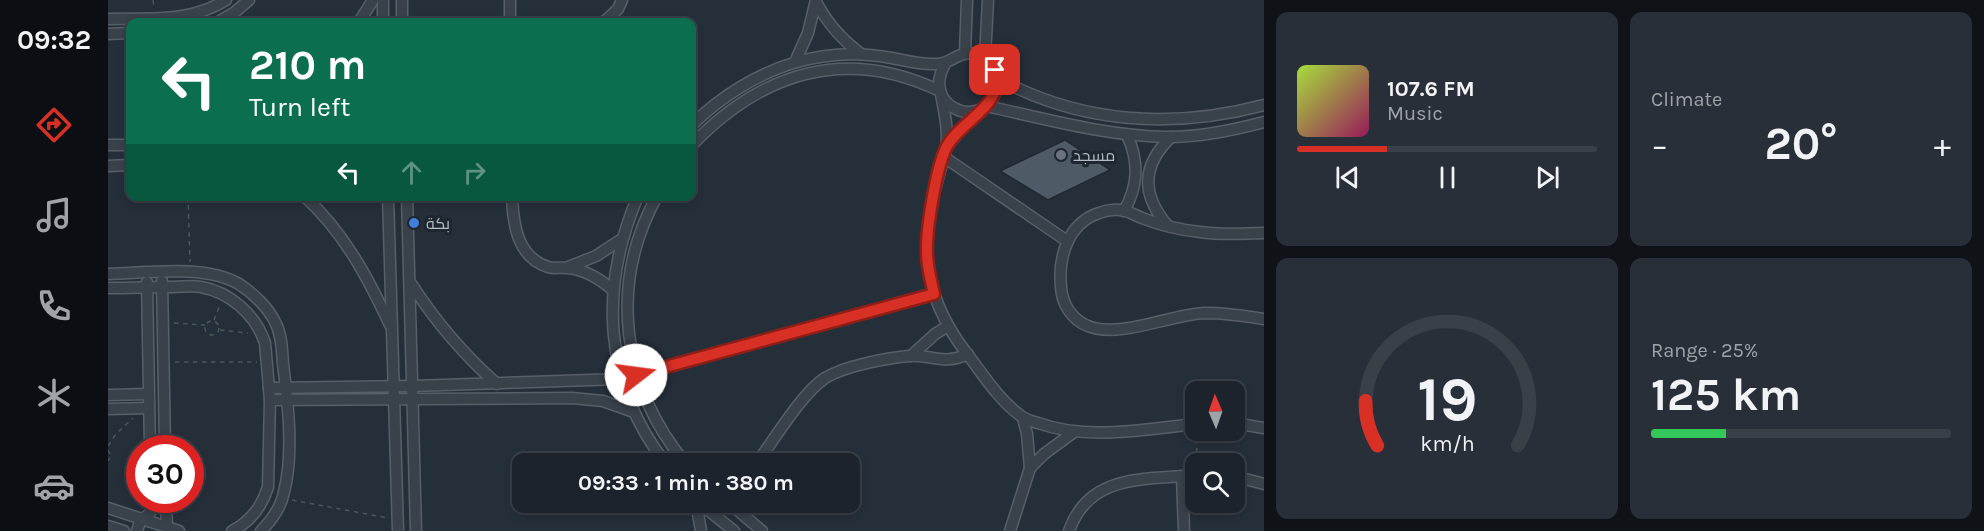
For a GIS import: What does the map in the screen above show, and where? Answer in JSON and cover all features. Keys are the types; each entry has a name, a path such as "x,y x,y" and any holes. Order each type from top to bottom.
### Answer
{"street":[{"path":"144,18 196,15 213,9 226,0"},
{"path":"225,18 249,0"},
{"path":"362,18 373,0"},
{"path":"383,0 383,18"},
{"path":"402,0 402,18"},
{"path":"510,0 510,18"},
{"path":"608,18 618,9 622,0"},
{"path":"965,53 968,0"},
{"path":"985,58 988,0"},
{"path":"816,1 834,32 861,54"},
{"path":"795,62 808,33 816,1"},
{"path":"108,19 126,18"},
{"path":"108,34 126,33"},
{"path":"945,153 963,127 993,98 997,89 995,70 985,58 975,54 965,53 954,57 945,64 940,72 945,153 934,195 927,252 934,294 952,335 1001,399 1023,418 1074,432 1139,430 1185,424"},
{"path":"696,122 724,98 749,83 795,62 817,57 861,54 910,63 945,64"},
{"path":"696,141 733,108 758,93 803,74 844,68 864,68 903,76 940,93 946,102 964,111 974,111 984,107 1127,135 1171,137 1210,133 1264,122"},
{"path":"997,78 1026,93 1065,107 1089,113 1136,119 1176,120 1213,117 1264,105"},
{"path":"1127,135 1149,197 1156,212 1167,225"},
{"path":"1124,211 1159,149 1171,137"},
{"path":"108,145 126,145"},
{"path":"945,153 1067,242"},
{"path":"108,166 126,165"},
{"path":"309,201 349,248 365,274 392,329"},
{"path":"388,201 398,531"},
{"path":"407,201 416,531"},
{"path":"513,201 513,223 521,244 535,262 551,268 568,268 592,275 613,290"},
{"path":"636,201 622,239 613,290 615,348 621,379 634,412 643,432 658,453"},
{"path":"655,201 637,246 628,289 627,317 636,375 657,423 678,453"},
{"path":"1264,233 1200,232 1144,219 1124,211 1107,210 1089,216 1075,227 1062,257 1060,274 1065,306 1075,318 1088,326 1103,330 1132,327 1204,313 1264,319"},
{"path":"568,268 596,256 622,239"},
{"path":"162,272 165,435"},
{"path":"108,274 190,272 219,276 239,284 270,313 280,336 287,400 288,455 287,477 282,498 270,522 261,531"},
{"path":"147,273 149,435"},
{"path":"410,282 424,304 458,347 497,384"},
{"path":"108,288 200,286 224,295 247,312 262,334 266,343 270,400 268,487 264,500 256,512 232,531"},
{"path":"269,388 394,387 621,379 934,294"},
{"path":"911,356 935,334 948,326"},
{"path":"764,453 808,393 824,379 849,367 911,356 945,360 968,354"},
{"path":"108,395 148,394"},
{"path":"270,400 586,399 634,412"},
{"path":"108,409 147,408"},
{"path":"1010,531 1030,468 1023,418"},
{"path":"1245,425 1264,428"},
{"path":"1030,468 1051,448 1074,432"},
{"path":"1182,477 1184,531"},
{"path":"1069,531 1078,512 1092,496 1102,489 1126,482 1185,477"},
{"path":"1245,479 1264,484"},
{"path":"108,508 179,531"},
{"path":"137,531 141,519 150,513"},
{"path":"166,513 167,527"},
{"path":"700,513 701,531"},
{"path":"712,513 734,531"},
{"path":"740,513 762,531"},
{"path":"392,531 398,519"},
{"path":"108,526 124,531"}],"path":[{"path":"188,201 190,272"},
{"path":"214,321 224,295"},
{"path":"162,322 206,325 214,321"},
{"path":"206,325 205,331 209,335 215,335 219,330 218,324 214,321"},
{"path":"219,330 262,334"},
{"path":"162,362 267,362"},
{"path":"108,461 111,456 108,448 116,434 147,408"},
{"path":"282,498 398,519"}],"building":[{"name":"مسجد","path":"1065,140 1110,170 1048,200 1000,171"}],"place":[{"name":"مسجد","path":"1061,155"},
{"name":"بكة","path":"414,223"}],"route":[{"path":"636,375 934,294 927,252 938,176 946,148 963,127 993,98 997,89 995,70"}]}
